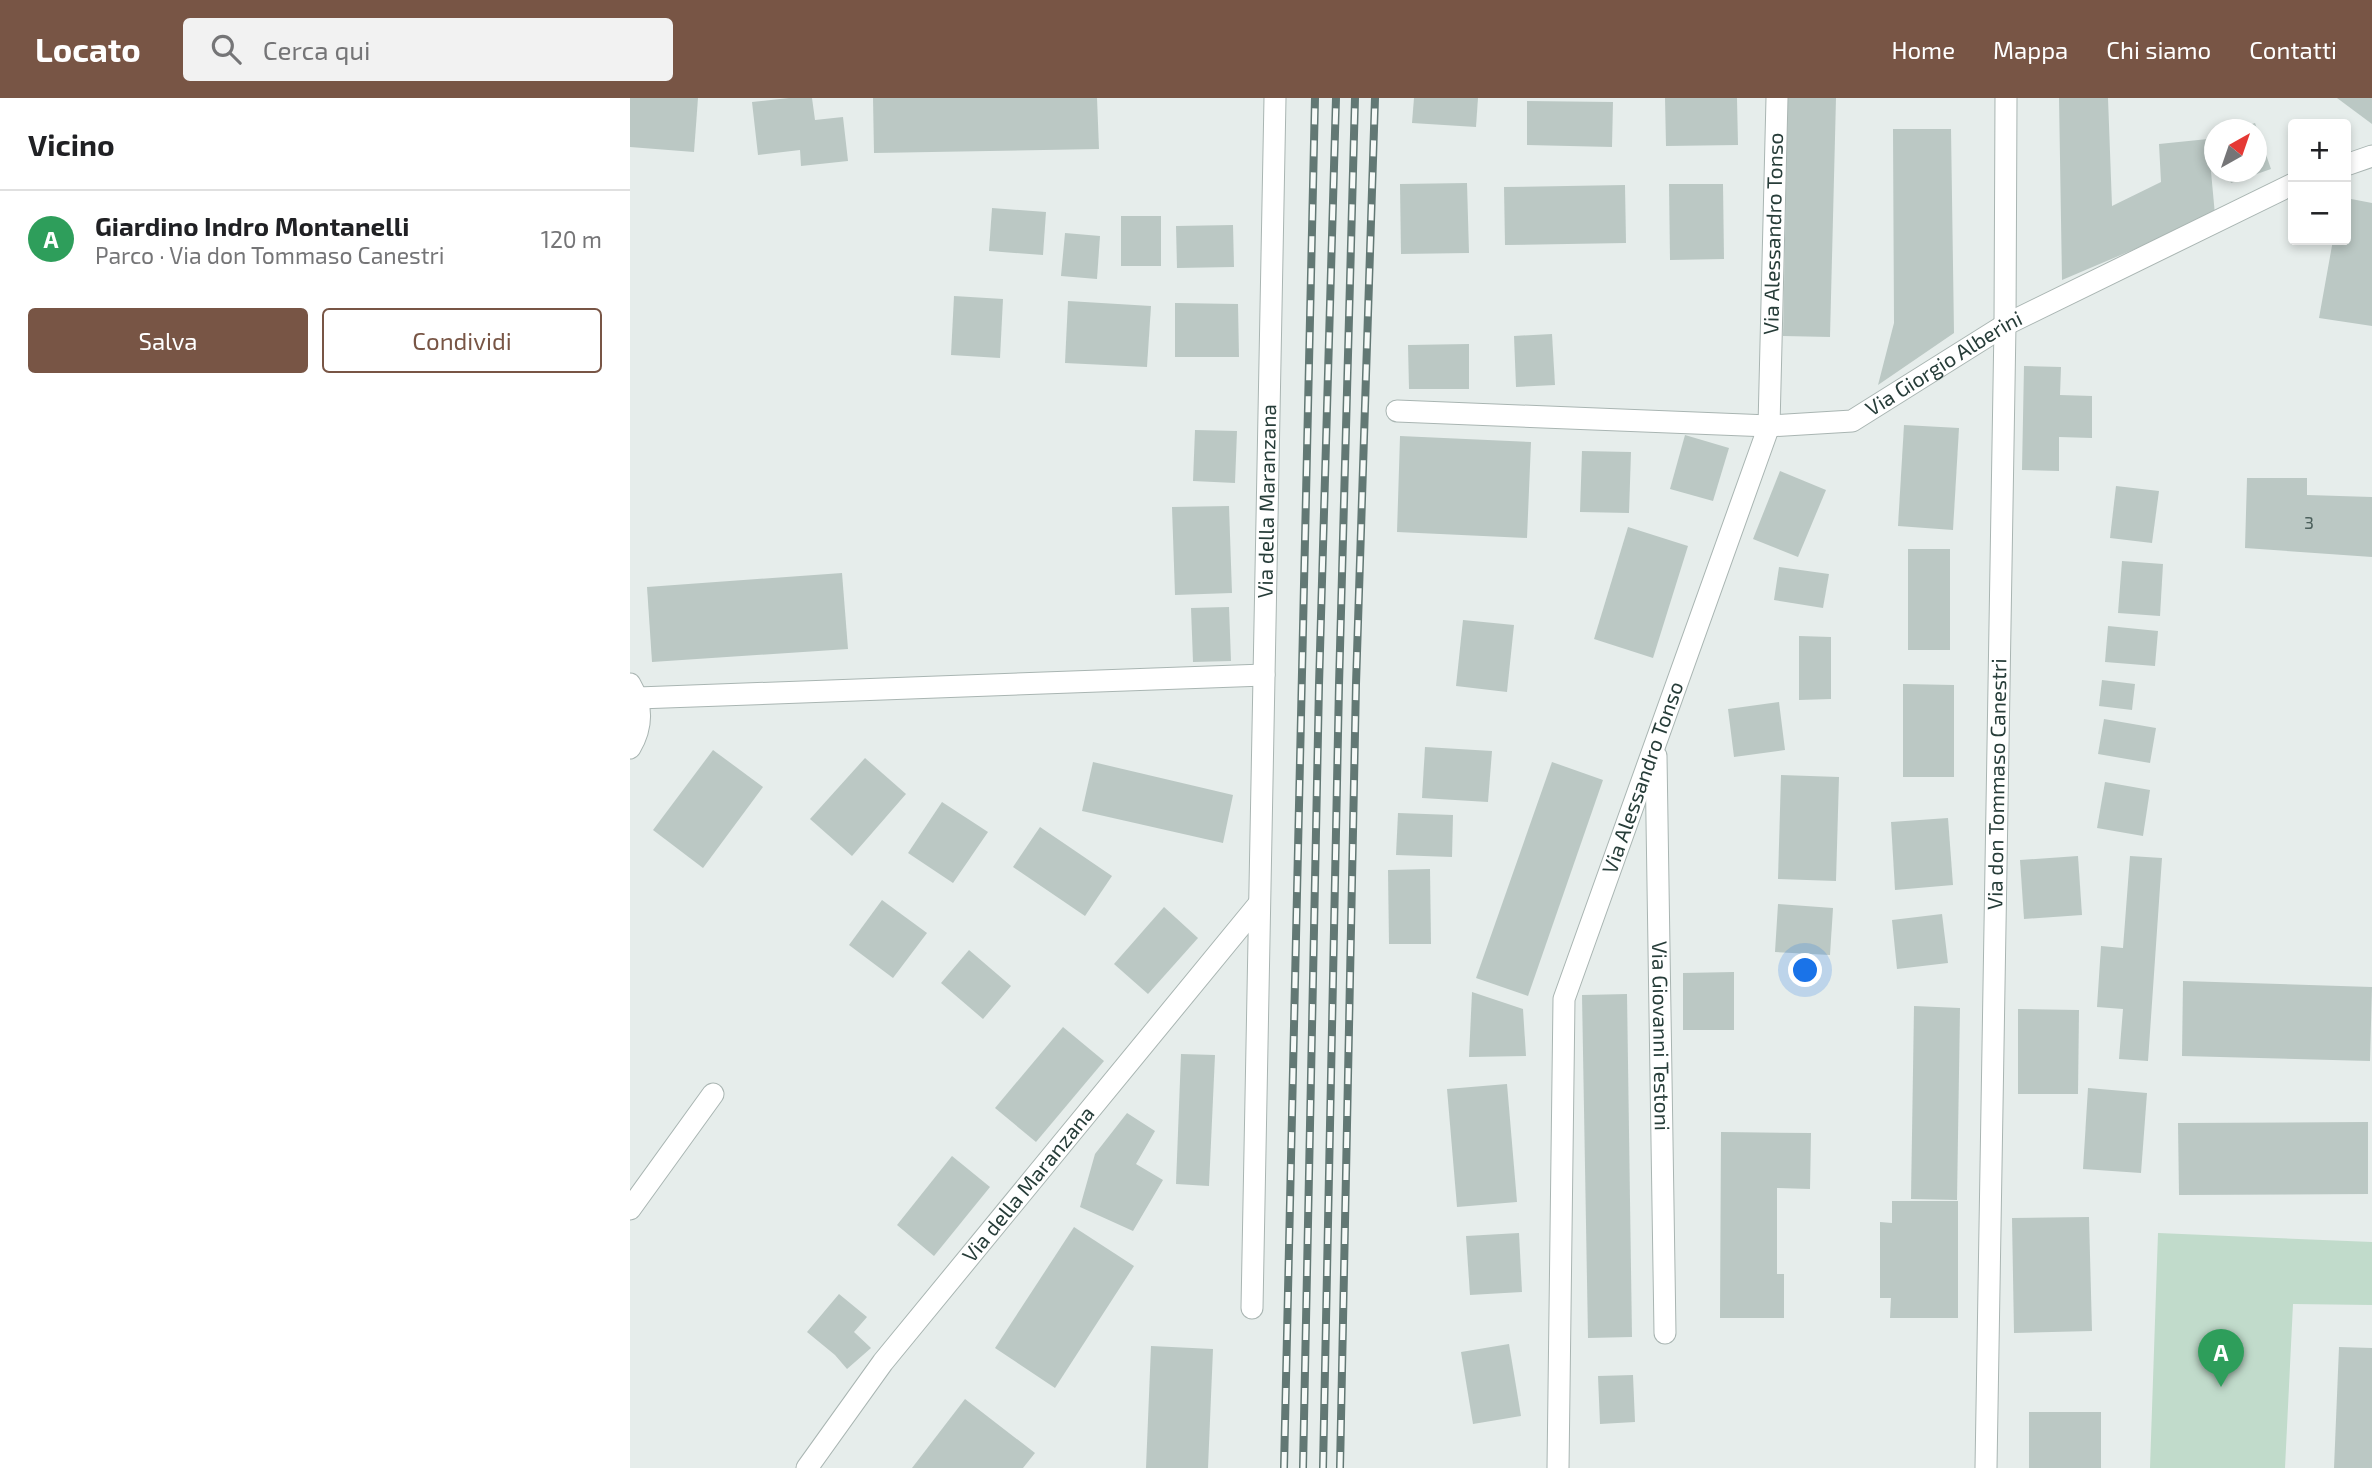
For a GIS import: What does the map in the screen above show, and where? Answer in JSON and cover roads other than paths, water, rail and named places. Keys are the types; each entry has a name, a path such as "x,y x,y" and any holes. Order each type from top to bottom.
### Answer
{"street":[{"name":"Via della Maranzana","path":"1252,1308 1275,98"},
{"name":"Via Alessandro Tonso","path":"1558,1468 1564,999 1769,426 1777,98"},
{"name":"Via don Tommaso Canestri","path":"1986,1468 2005,325 2006,98"},
{"path":"2351,163 2372,156"},
{"name":"Via Giorgio Alberini","path":"1397,411 1769,426 1852,421 2005,325 2288,186"},
{"path":"630,748 638,735 641,716 634,691 1264,675"},
{"name":"Via Giovanni Testoni","path":"1656,740 1665,1333"},
{"name":"Via della Maranzana","path":"807,1468 883,1362 1258,905"},
{"path":"630,1209 713,1094"}],"railway":[{"path":"1284,1468 1315,98"},
{"path":"1303,1468 1319,685 1336,98"},
{"path":"1323,1468 1339,685 1355,98"},
{"path":"1340,1468 1356,684 1375,98"}],"place":[{"name":"Giardino Indro Montanelli","path":"2221,1387"}]}
